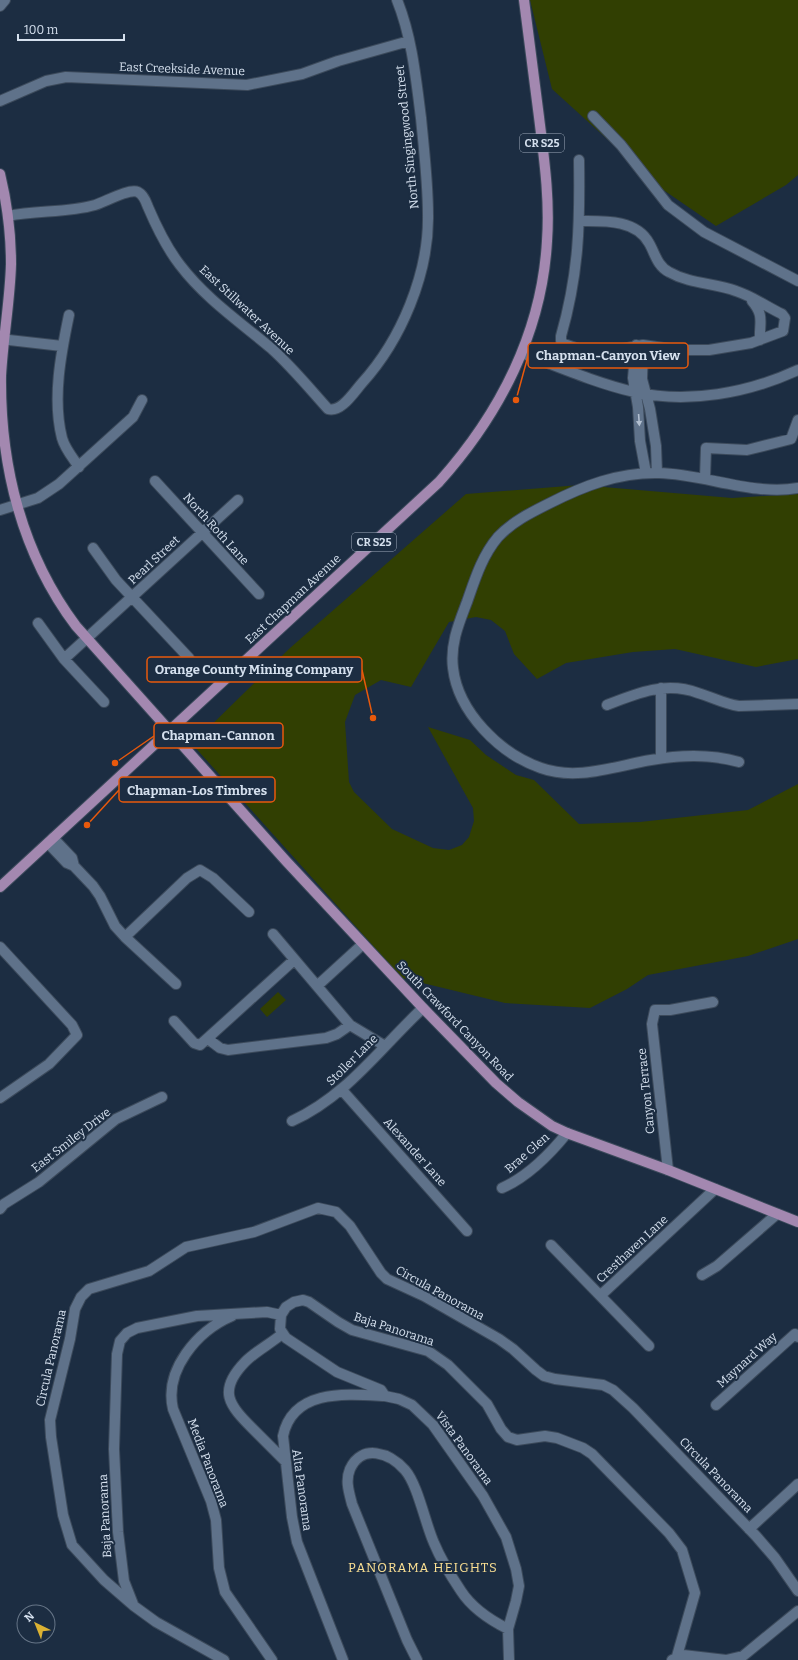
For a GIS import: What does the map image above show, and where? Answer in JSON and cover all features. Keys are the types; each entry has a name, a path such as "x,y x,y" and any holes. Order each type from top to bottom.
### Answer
{"main road":[{"name":"East Chapman Avenue","path":"0,887 439,482 470,445 489,417 510,379 531,328 546,258 548,212 547,184 524,0"},
{"name":"South Crawford Canyon Road","path":"0,174 8,216 11,264 2,339 0,382 0,421 7,471 26,539 43,575 64,610 87,639 169,731 363,944 496,1083 518,1102 552,1126 567,1133 668,1170 798,1222"}],"street":[{"path":"0,6 5,0"},
{"name":"North Singingwood Street","path":"331,410 340,407 370,374 397,335 414,294 423,258 429,216 427,181 418,98 409,41 397,0"},
{"name":"East Creekside Avenue","path":"0,101 46,81 66,77 246,84 302,74 338,61 409,41"},
{"path":"593,116 621,145 668,205 704,232 798,281"},
{"path":"580,160 580,222 575,276 561,340 572,347 598,354 640,345 694,351 725,348 760,340 783,331 785,318 782,314 737,291 695,282 669,272 659,264 644,236 632,227 604,221 580,222"},
{"name":"East Stillwater Avenue","path":"8,216 34,211 76,209 98,204 130,192 138,192 145,200 160,236 180,266 207,295 273,351 328,409 331,410"},
{"path":"750,298 758,308 761,319 760,340"},
{"path":"69,315 62,346 59,417 62,438 79,467"},
{"path":"2,339 62,346"},
{"path":"640,345 633,378 638,407 640,441 646,473"},
{"path":"640,345 642,379 656,446 657,473"},
{"path":"522,353 590,378 635,392 686,396 723,393 765,384 798,370"},
{"path":"0,510 16,506 47,493 79,467 133,417 142,400"},
{"path":"705,478 706,448 747,450 790,439 798,420"},
{"path":"739,762 714,757 661,758 580,773 560,773 542,769 526,762 486,732 471,716 458,692 452,666 453,645 456,631 483,560 504,531 521,518 574,491 607,479 646,473 705,478 763,489 798,488"},
{"name":"North Roth Lane","path":"155,481 259,594"},
{"name":"Pearl Street","path":"64,659 238,500"},
{"path":"93,548 116,580 189,658"},
{"path":"38,623 64,659 104,702"},
{"path":"661,688 661,758"},
{"path":"607,705 642,692 661,688 685,689 730,705 798,704"},
{"path":"50,840 67,863 74,866 100,896 115,926 124,937 176,984"},
{"path":"124,937 187,878 200,870 213,878 249,912"},
{"path":"272,934 350,1025 385,1046"},
{"path":"317,986 363,944"},
{"path":"0,947 72,1025 77,1035 49,1064 0,1098"},
{"path":"174,1022 197,1045 200,1045 294,960"},
{"name":"Canyon Terrace","path":"668,1170 652,1024 655,1010 670,1010 713,1002"},
{"name":"Stoller Lane","path":"292,1121 311,1113 342,1090 423,1008"},
{"path":"208,1039 220,1048 228,1050 326,1038 337,1034 350,1025"},
{"name":"Alexander Lane","path":"342,1090 468,1231"},
{"name":"East Smiley Drive","path":"1,1204 39,1182 116,1119 162,1097"},
{"name":"Brae Glen","path":"502,1188 514,1183 527,1173 567,1133"},
{"name":"Cresthaven Lane","path":"551,1245 601,1296 716,1189"},
{"name":"Circula Panorama","path":"224,1660 156,1622 134,1606 104,1580 76,1551 72,1545 64,1524 51,1437 50,1420 70,1339 75,1310 81,1297 89,1289 149,1271 186,1247 254,1232 318,1208 336,1212 350,1226 381,1273 388,1279 424,1296 499,1339 544,1376 555,1379 603,1385 613,1390 633,1408 749,1529 775,1558 798,1591"},
{"path":"702,1275 717,1266 777,1214"},
{"path":"601,1296 648,1346"},
{"name":"Baja Panorama","path":"134,1606 124,1581 118,1532 114,1449 117,1354 120,1341 127,1333 137,1328 197,1316 267,1312 280,1315 286,1307 294,1302 303,1300 309,1302 352,1330 428,1351 448,1365 486,1404 501,1429 508,1437 517,1440 545,1436 557,1438 583,1448 592,1454 669,1533 682,1550 695,1593 674,1658"},
{"name":"Media Panorama","path":"237,1314 216,1323 207,1330 189,1351 174,1376 171,1399 211,1501 216,1520 219,1568 225,1592 272,1660"},
{"path":"280,1315 280,1329 282,1334 246,1361 233,1377 229,1392 232,1405 239,1415 286,1462"},
{"name":"Vista Panorama","path":"282,1334 337,1372 381,1390 385,1396 406,1402 418,1410 429,1420 483,1496 506,1537 516,1568 519,1586 508,1629 509,1660"},
{"name":"Maynard Way","path":"716,1405 796,1336"},
{"name":"Alta Panorama","path":"343,1660 296,1542 283,1436 285,1427 293,1416 304,1405 317,1398 327,1396 385,1396"},
{"path":"417,1660 405,1635 352,1504 347,1485 348,1474 356,1459 365,1454 376,1452 386,1455 406,1470 434,1544 462,1593 479,1611 508,1629"},
{"path":"749,1529 798,1484"},
{"path":"674,1658 683,1655 726,1660 743,1656 798,1611"}],"green space":[{"path":"530,0 798,0 798,175 786,185 716,226 662,189 552,89"},
{"path":"580,485 732,498 798,494 798,659 756,667 675,649 633,652 566,663 537,679 514,654 505,631 491,620 476,617 449,622 411,687 381,680 355,695 345,722 349,782 354,792 392,829 433,848 449,850 462,845 469,837 474,821 473,808 428,727 470,740 486,755 516,775 534,780 579,824 640,822 748,810 798,784 798,939 748,956 648,975 627,989 590,1008 505,1003 402,978 192,744 290,648 466,494"},
{"path":"278,992 286,1000 267,1017 260,1009"}],"place":[{"name":"Chapman-Canyon View","path":"516,400"},
{"name":"Orange County Mining Company","path":"373,718"},
{"name":"Chapman-Cannon","path":"115,763"},
{"name":"Chapman-Los Timbres","path":"87,825"}],"district":[{"name":"PANORAMA HEIGHTS","path":"423,1567"}]}
